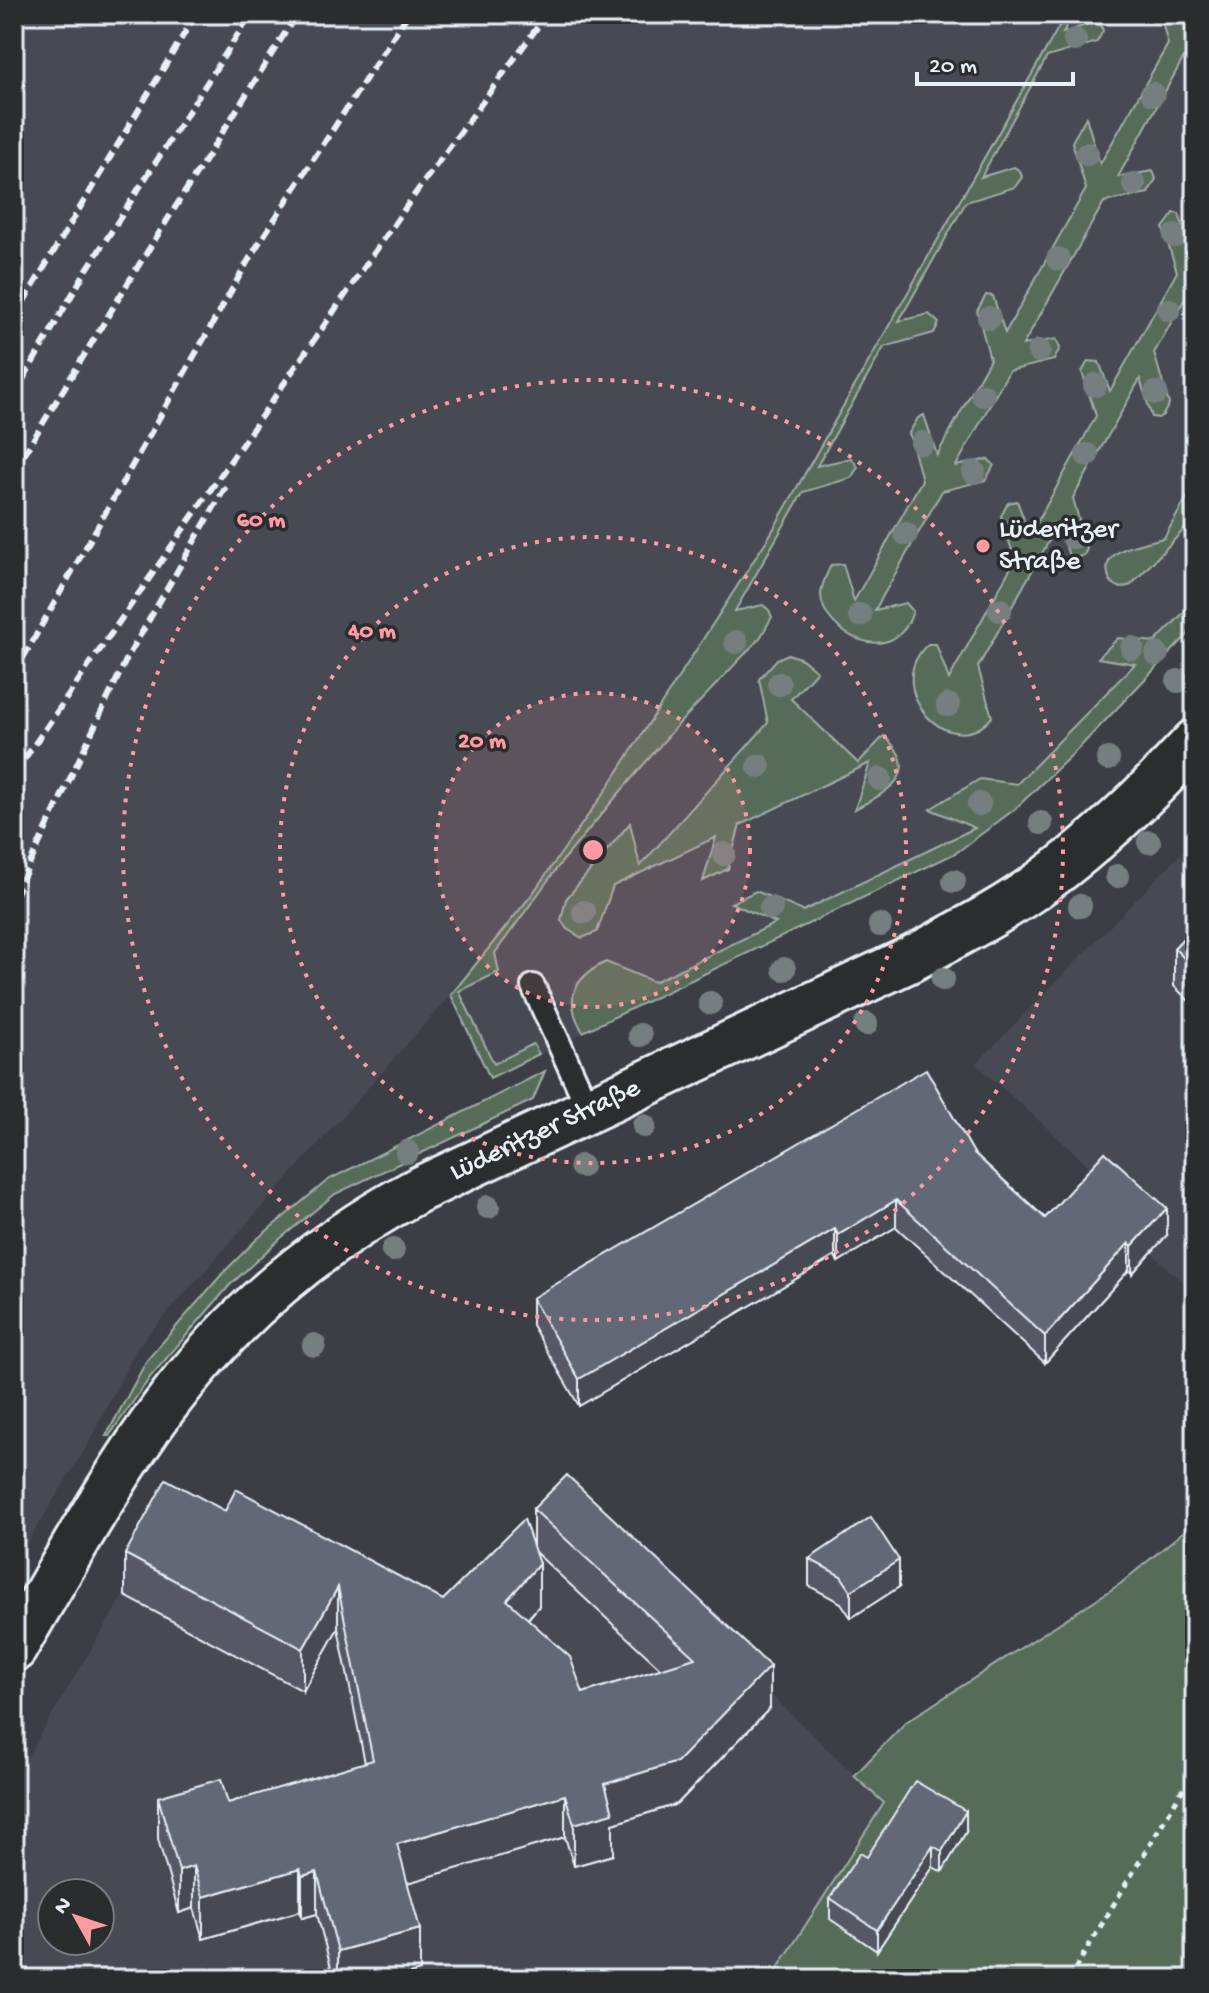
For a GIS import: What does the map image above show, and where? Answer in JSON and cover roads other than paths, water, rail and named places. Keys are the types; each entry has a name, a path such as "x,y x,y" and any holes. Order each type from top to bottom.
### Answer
{"main road":[{"name":"Lüderitzer Straße","path":"14,1649 165,1406 271,1290 322,1249 373,1213 911,959 987,918 1043,882 1102,835 1195,742"}],"lane":[{"path":"533,986 589,1110"}],"railway":[{"path":"14,318 196,14"},
{"path":"14,395 84,274 251,14"},
{"path":"14,471 297,14"},
{"path":"14,674 252,254 408,14"},
{"path":"14,774 415,194 547,14"},
{"path":"14,897 127,658 228,483"}],"place":[{"name":"Lüderitzer Straße","path":"983,546"}]}
